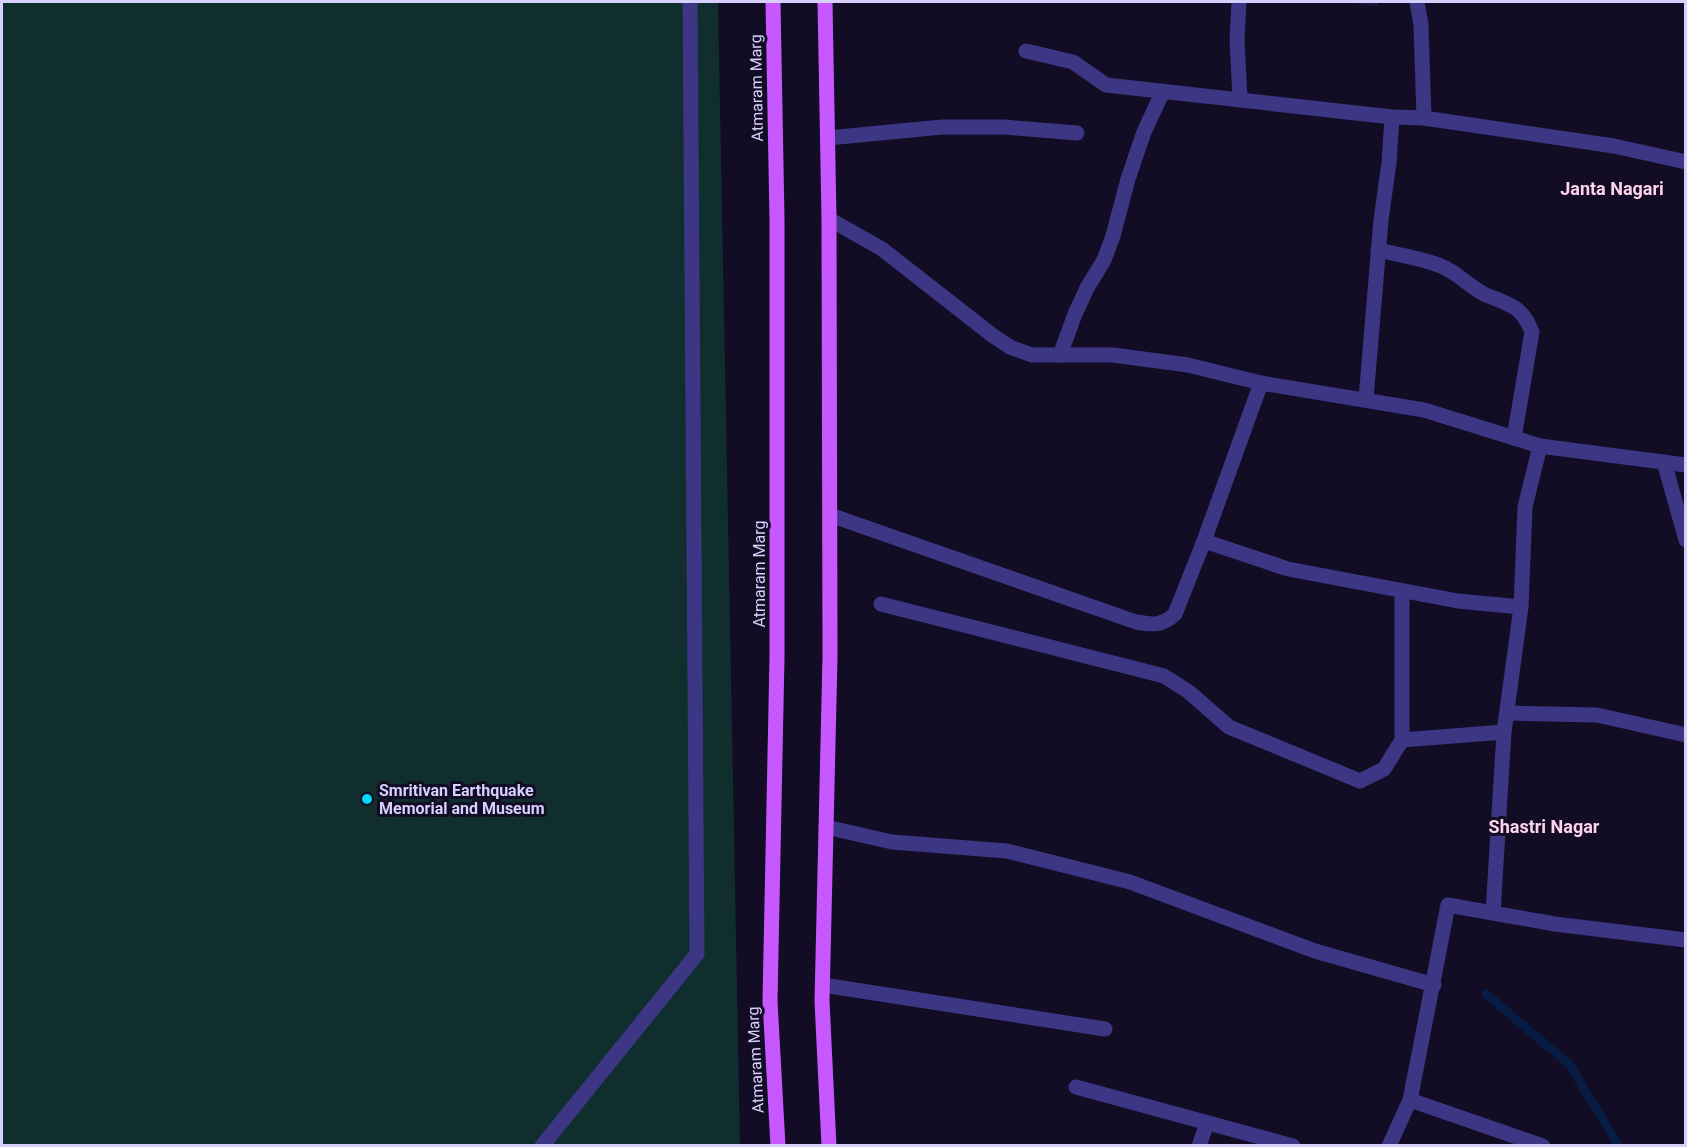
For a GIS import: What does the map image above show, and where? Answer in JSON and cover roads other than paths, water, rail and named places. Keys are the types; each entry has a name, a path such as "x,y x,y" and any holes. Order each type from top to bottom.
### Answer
{"main road":[{"name":"Atmaram Marg","path":"773,2 777,232 777,657 770,1001 778,1146"},
{"path":"825,2 830,219 830,657 823,985 829,1146"}],"street":[{"path":"542,1146 697,954 690,2"},
{"path":"1239,2 1237,40 1240,99"},
{"path":"1417,2 1424,118"},
{"path":"1026,51 1073,62 1106,85 1392,117 1424,118 1614,146 1686,162"},
{"path":"1060,355 1087,288 1104,261 1144,132 1163,91"},
{"path":"1366,399 1378,249 1392,117"},
{"path":"828,138 942,127 1004,127 1077,133"},
{"path":"830,219 882,249 992,335 1010,347 1032,355 1113,355 1188,365 1261,383 1424,410 1540,446 1686,465"},
{"path":"1378,249 1442,266 1456,274 1469,286 1519,309 1527,319 1532,332 1514,438"},
{"path":"830,515 1136,622 1151,624 1167,622 1175,614 1204,541 1261,383"},
{"path":"1493,913 1504,732 1521,607 1525,507 1540,446"},
{"path":"1664,462 1686,540"},
{"path":"1204,541 1288,569 1458,601 1521,607"},
{"path":"881,604 1164,676 1189,692 1228,727 1360,781 1384,769 1402,740 1402,591"},
{"path":"1507,713 1597,716 1686,735"},
{"path":"1402,740 1504,732"},
{"path":"826,827 892,842 1007,851 1130,882 1315,951 1434,985"},
{"path":"1389,1146 1410,1100 1448,905 1555,924 1686,940"},
{"path":"823,985 1105,1029"},
{"path":"1076,1087 1293,1146"},
{"path":"1410,1100 1543,1146"},
{"path":"1199,1146 1207,1123"}],"waterway":[{"path":"1486,994 1569,1064 1619,1146"}],"place":[{"name":"Smritivan Earthquake Memorial and Museum","path":"367,799"}],"district":[{"name":"Janta Nagari","path":"1612,189"},
{"name":"Shastri Nagar","path":"1544,827"}]}
